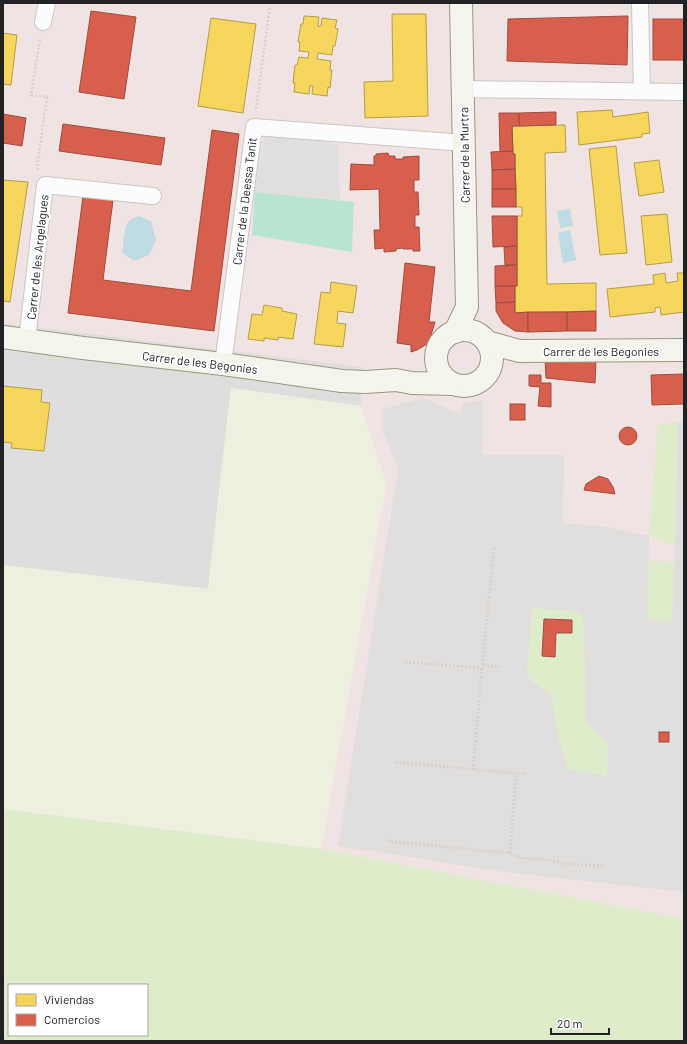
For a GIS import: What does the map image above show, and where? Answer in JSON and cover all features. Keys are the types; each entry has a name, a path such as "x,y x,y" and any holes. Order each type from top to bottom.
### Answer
{"street":[{"path":"43,22 47,3"},
{"name":"Carrer de la Murtra","path":"455,332 467,307 461,3"},
{"path":"640,3 642,92"},
{"path":"463,89 684,92"},
{"name":"Carrer de la Deessa Tanit","path":"223,364 254,127 464,143"},
{"name":"Carrer de les Argelagues","path":"27,340 45,185 153,196"},
{"name":"Carrer de la Murtra","path":"467,307 485,340"},
{"path":"452,384 439,372 436,364 436,355 439,346 444,339 455,332 468,331 477,334 485,340 500,347 519,351"},
{"name":"Carrer de les Begonies","path":"3,337 223,364 342,381 364,382 396,380"},
{"path":"396,380 412,383 452,384 465,386 473,385 484,378 490,367 492,354 485,340"},
{"name":"Carrer de les Begonies","path":"519,351 684,350"},
{"path":"490,367 500,360 519,351"},
{"path":"396,380 428,362 436,355"}],"path":[{"path":"254,127 270,6"},
{"path":"37,167 47,97 31,95 38,48"},
{"path":"473,770 494,546"},
{"path":"405,662 500,667"},
{"path":"395,762 525,774"},
{"path":"510,853 516,774"},
{"path":"387,841 510,853 522,858 551,860 565,864 604,866"}],"shaded area":[{"path":"3,3 684,3 684,919 321,849 386,485 361,406 364,367 3,323"},
{"path":"268,134 338,144 340,200 255,192 262,141"},
{"path":"3,323 364,367 361,406 231,388 208,589 3,565"},
{"path":"423,398 460,414 463,404 483,400 482,455 564,455 563,523 602,526 649,536 647,621 672,621 678,422 684,422 684,892 512,873 338,846 398,469 382,428 382,409","holes":["532,608 580,612 583,616 587,722 608,743 607,776 567,769 557,732 551,695 534,683 528,676 527,672"]}],"green space":[{"path":"255,192 354,202 352,252 252,235"},
{"path":"231,388 361,406 386,485 321,849 3,809 3,565 208,589"},
{"path":"678,422 675,545 649,536 658,425"},
{"path":"648,561 674,562 672,622 646,621"},
{"path":"532,608 581,612 583,616 587,722 608,743 607,776 567,769 557,732 551,695 534,683 527,672"},
{"path":"3,809 321,849 684,919 684,1041 3,1041"}],"water":[{"path":"570,209 573,226 560,228 557,211"},
{"path":"139,216 151,221 156,240 149,255 134,261 123,253 123,240 128,223 131,219"},
{"path":"570,230 576,260 563,263 558,233"}],"building: Viviendas":[{"path":"392,14 426,14 428,116 365,118 364,82 393,81"},
{"path":"304,16 319,17 318,26 321,26 322,18 337,20 335,28 338,29 332,55 318,53 317,59 331,61 330,70 332,70 330,88 328,87 327,96 312,94 313,86 310,86 309,94 294,92 295,83 293,83 295,65 297,65 299,57 308,58 309,52 299,51 300,42 298,42"},
{"path":"211,18 256,24 243,113 198,106"},
{"path":"3,33 17,35 11,85 3,84"},
{"path":"612,110 613,117 648,112 650,133 642,134 642,137 579,145 577,112"},
{"path":"565,125 566,152 545,153 547,284 596,283 596,311 515,313 515,286 517,286 517,216 522,216 522,207 516,207 515,154 513,154 512,126"},
{"path":"616,146 627,253 600,255 589,149"},
{"path":"659,160 664,192 639,196 634,163"},
{"path":"3,180 28,182 10,302 3,301"},
{"path":"667,214 672,262 646,265 641,216"},
{"path":"665,273 666,283 678,281 677,273 684,273 684,312 661,315 660,307 655,308 655,312 610,317 607,289 654,284 653,275"},
{"path":"331,282 357,286 353,313 338,311 337,323 346,324 343,347 314,344 321,292 330,293"},
{"path":"264,305 282,308 282,311 297,314 293,339 278,337 278,340 264,338 264,341 248,339 252,314 262,315"},
{"path":"3,386 42,390 41,402 50,403 44,451 11,448 12,443 3,442"}],"building: Comercios":[{"path":"91,11 136,17 124,99 79,92"},
{"path":"628,16 627,65 507,61 508,19"},
{"path":"653,19 684,19 684,60 653,60"},
{"path":"556,112 556,125 519,126 519,113"},
{"path":"499,113 519,113 519,126 512,126 513,151 500,152"},
{"path":"3,114 26,118 22,146 3,143"},
{"path":"63,124 165,138 161,165 59,151"},
{"path":"212,130 239,134 214,331 68,313 83,196 113,200 103,280 191,291"},
{"path":"513,151 513,154 515,154 515,169 492,170 491,152"},
{"path":"388,153 389,156 395,156 395,159 419,156 419,180 414,180 414,192 418,192 419,215 415,215 415,227 419,227 420,251 413,251 413,249 403,248 396,249 396,251 384,252 384,248 375,249 374,230 380,230 379,189 350,190 351,164 374,165 374,156 376,156 376,154"},
{"path":"515,169 516,189 492,189 492,170"},
{"path":"492,189 516,189 516,207 492,207"},
{"path":"492,216 517,216 517,246 493,247"},
{"path":"517,246 517,265 505,265 504,247"},
{"path":"405,263 435,267 429,322 435,322 427,344 411,352 411,345 397,343"},
{"path":"517,265 517,286 495,286 495,266"},
{"path":"495,286 515,286 515,302 496,303"},
{"path":"515,302 515,313 528,312 528,332 515,331 503,323 496,311 496,303"},
{"path":"596,311 596,331 567,331 567,312"},
{"path":"528,312 567,312 567,331 528,332"},
{"path":"545,359 596,360 595,383 546,378"},
{"path":"684,374 684,404 652,405 651,375"},
{"path":"529,375 541,375 541,383 551,383 551,407 538,406 540,387 529,386"},
{"path":"510,404 525,404 525,420 510,420"},
{"path":"628,427 634,430 637,436 634,442 628,445 622,442 619,436 622,430"},
{"path":"599,476 608,479 615,494 584,490 586,484"},
{"path":"544,619 572,620 572,633 556,633 555,657 542,656"},
{"path":"659,732 669,732 669,742 659,742"}]}
